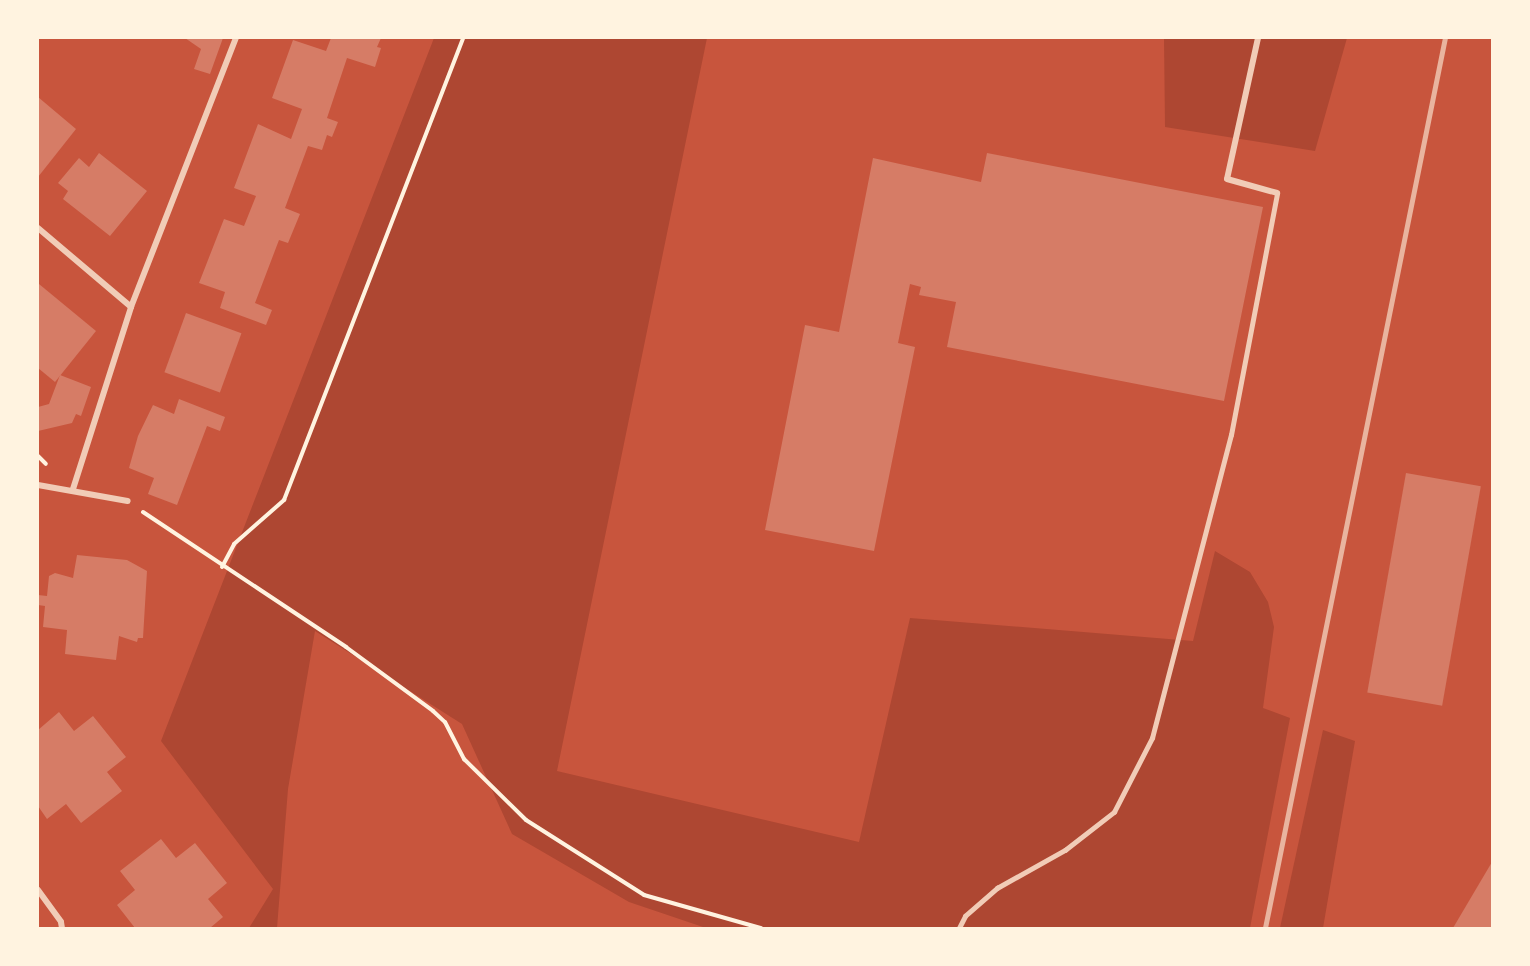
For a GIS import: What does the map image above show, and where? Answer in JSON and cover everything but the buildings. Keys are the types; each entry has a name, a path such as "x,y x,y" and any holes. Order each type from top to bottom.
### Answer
{"street":[{"path":"73,489 132,307 236,38"},
{"path":"1258,38 1227,179 1277,193"},
{"path":"38,228 132,307"},
{"path":"38,485 73,489 128,501"},
{"path":"38,890 61,922 62,928"}],"lane":[{"path":"959,928 965,916 997,888 1065,850 1114,812 1152,738 1232,435 1277,193"}],"path":[{"path":"222,567 234,544 284,500 463,38"},
{"path":"128,501 222,567 346,647 433,711 445,722 465,759 526,820 644,895 761,928"}],"shaded area":[{"path":"434,38 707,38 557,771 859,842 910,618 1193,641 1215,551 1250,572 1268,602 1274,627 1263,708 1290,718 1250,928 706,928 629,902 512,834 462,724 315,631 288,789 277,928 249,928 273,889 161,741"},
{"path":"1164,38 1347,38 1315,151 1165,127"},
{"path":"1323,730 1355,741 1323,928 1280,928"}],"railway":[{"path":"1265,928 1445,38"}]}
